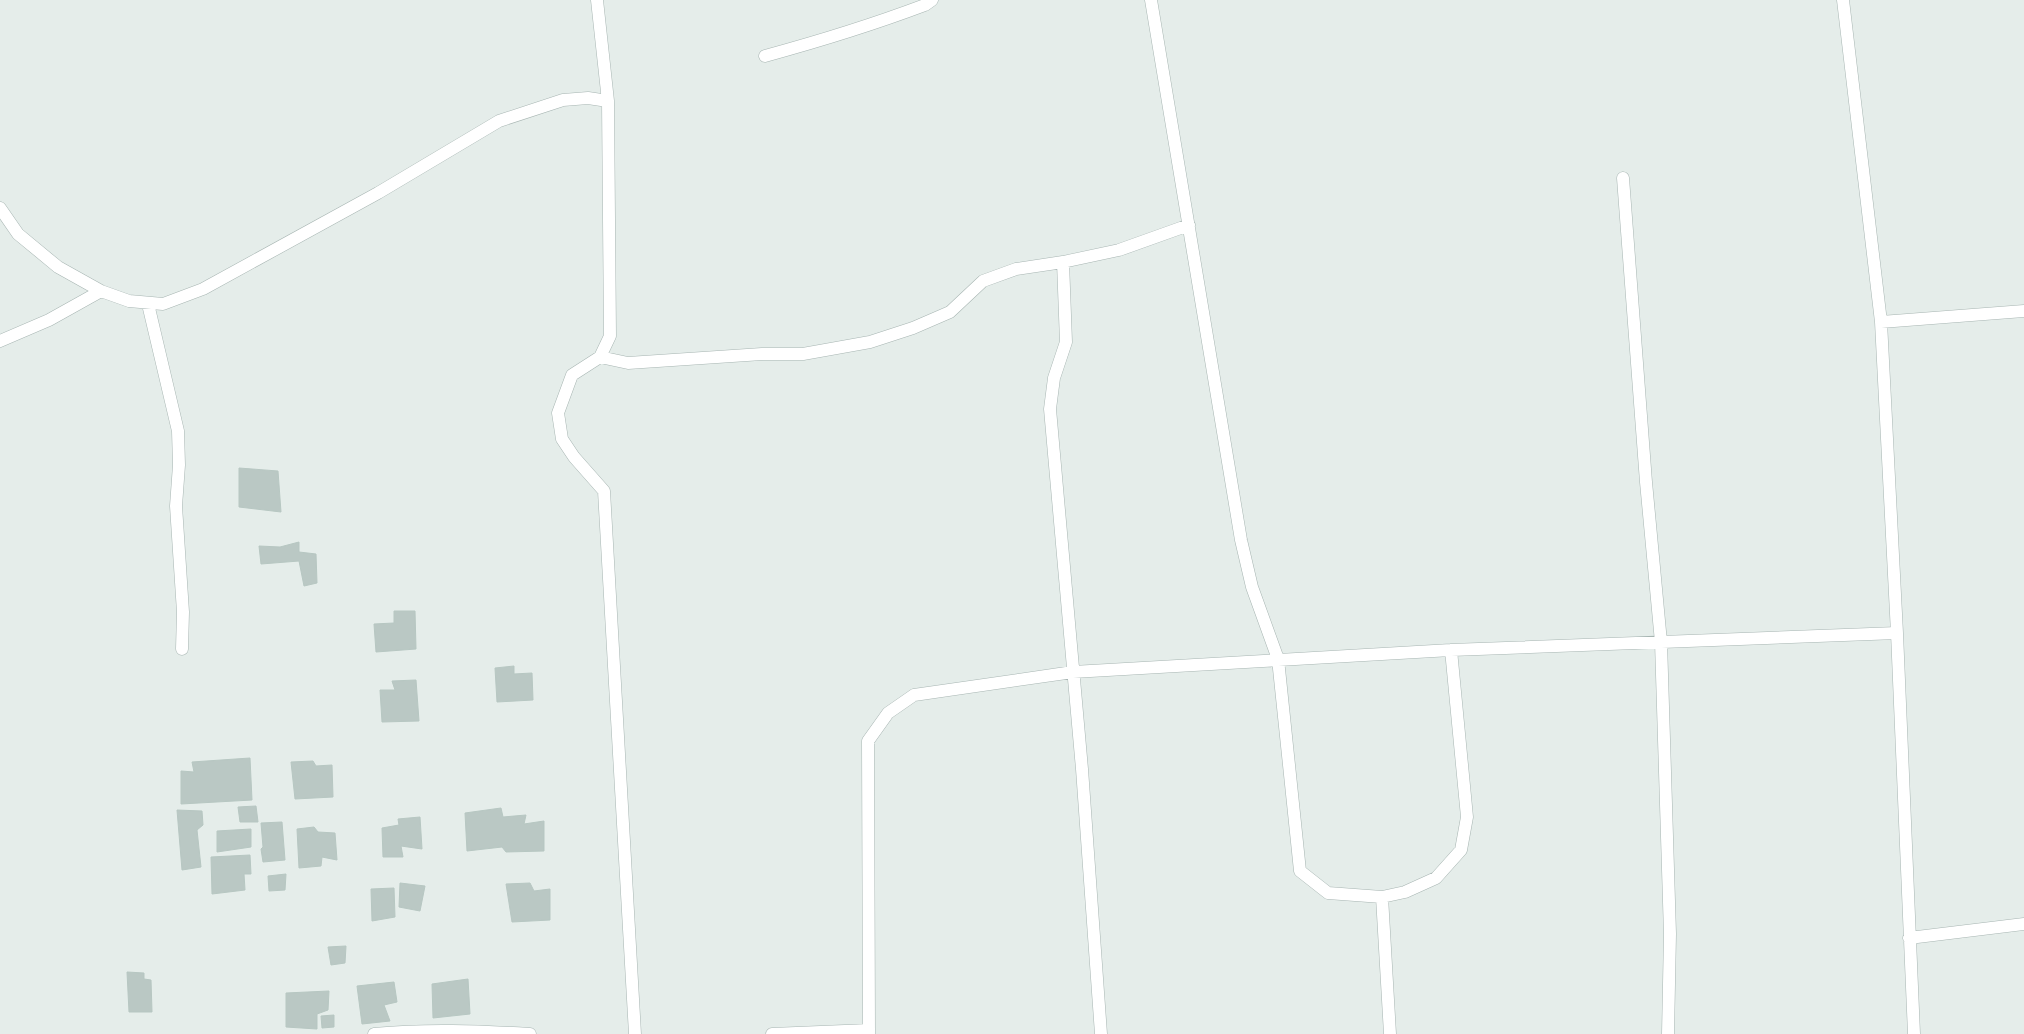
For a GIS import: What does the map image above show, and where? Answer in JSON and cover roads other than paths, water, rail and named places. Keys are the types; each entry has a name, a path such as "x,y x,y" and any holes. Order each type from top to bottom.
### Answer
{"street":[{"path":"597,0 608,101 610,336 600,357 572,375 558,413 562,439 574,457 604,491 635,1034"},
{"path":"765,56 822,41 869,26 925,5 932,0"},
{"path":"1151,0 1241,540 1252,587 1278,659 1300,871 1328,893 1382,897 1405,892 1436,878 1461,850 1467,817 1451,650"},
{"path":"1843,0 1881,322 1898,633 1914,1034"},
{"path":"0,208 18,234 58,267 101,291 128,301 148,304 163,304 203,289 370,197 499,121 563,100 588,98 608,101"},
{"path":"1623,178 1647,490 1661,642 1670,934 1668,1034"},
{"path":"600,357 628,363 762,354 803,354 870,342 913,328 950,312 983,281 1016,270 1119,250 1189,225"},
{"path":"1063,262 1066,342 1054,378 1050,409 1073,672 1101,1034"},
{"path":"0,341 49,320 101,291"},
{"path":"148,304 166,373 178,431 179,465 176,506 183,612 182,649"},
{"path":"1881,322 2024,311"},
{"path":"772,1034 869,1032 868,741 888,712 914,695 1073,672 1278,659 1451,650 1898,633"},
{"path":"1382,897 1390,1034"},
{"path":"1910,938 2024,924"},
{"path":"374,1034 400,1032 530,1034"}]}
